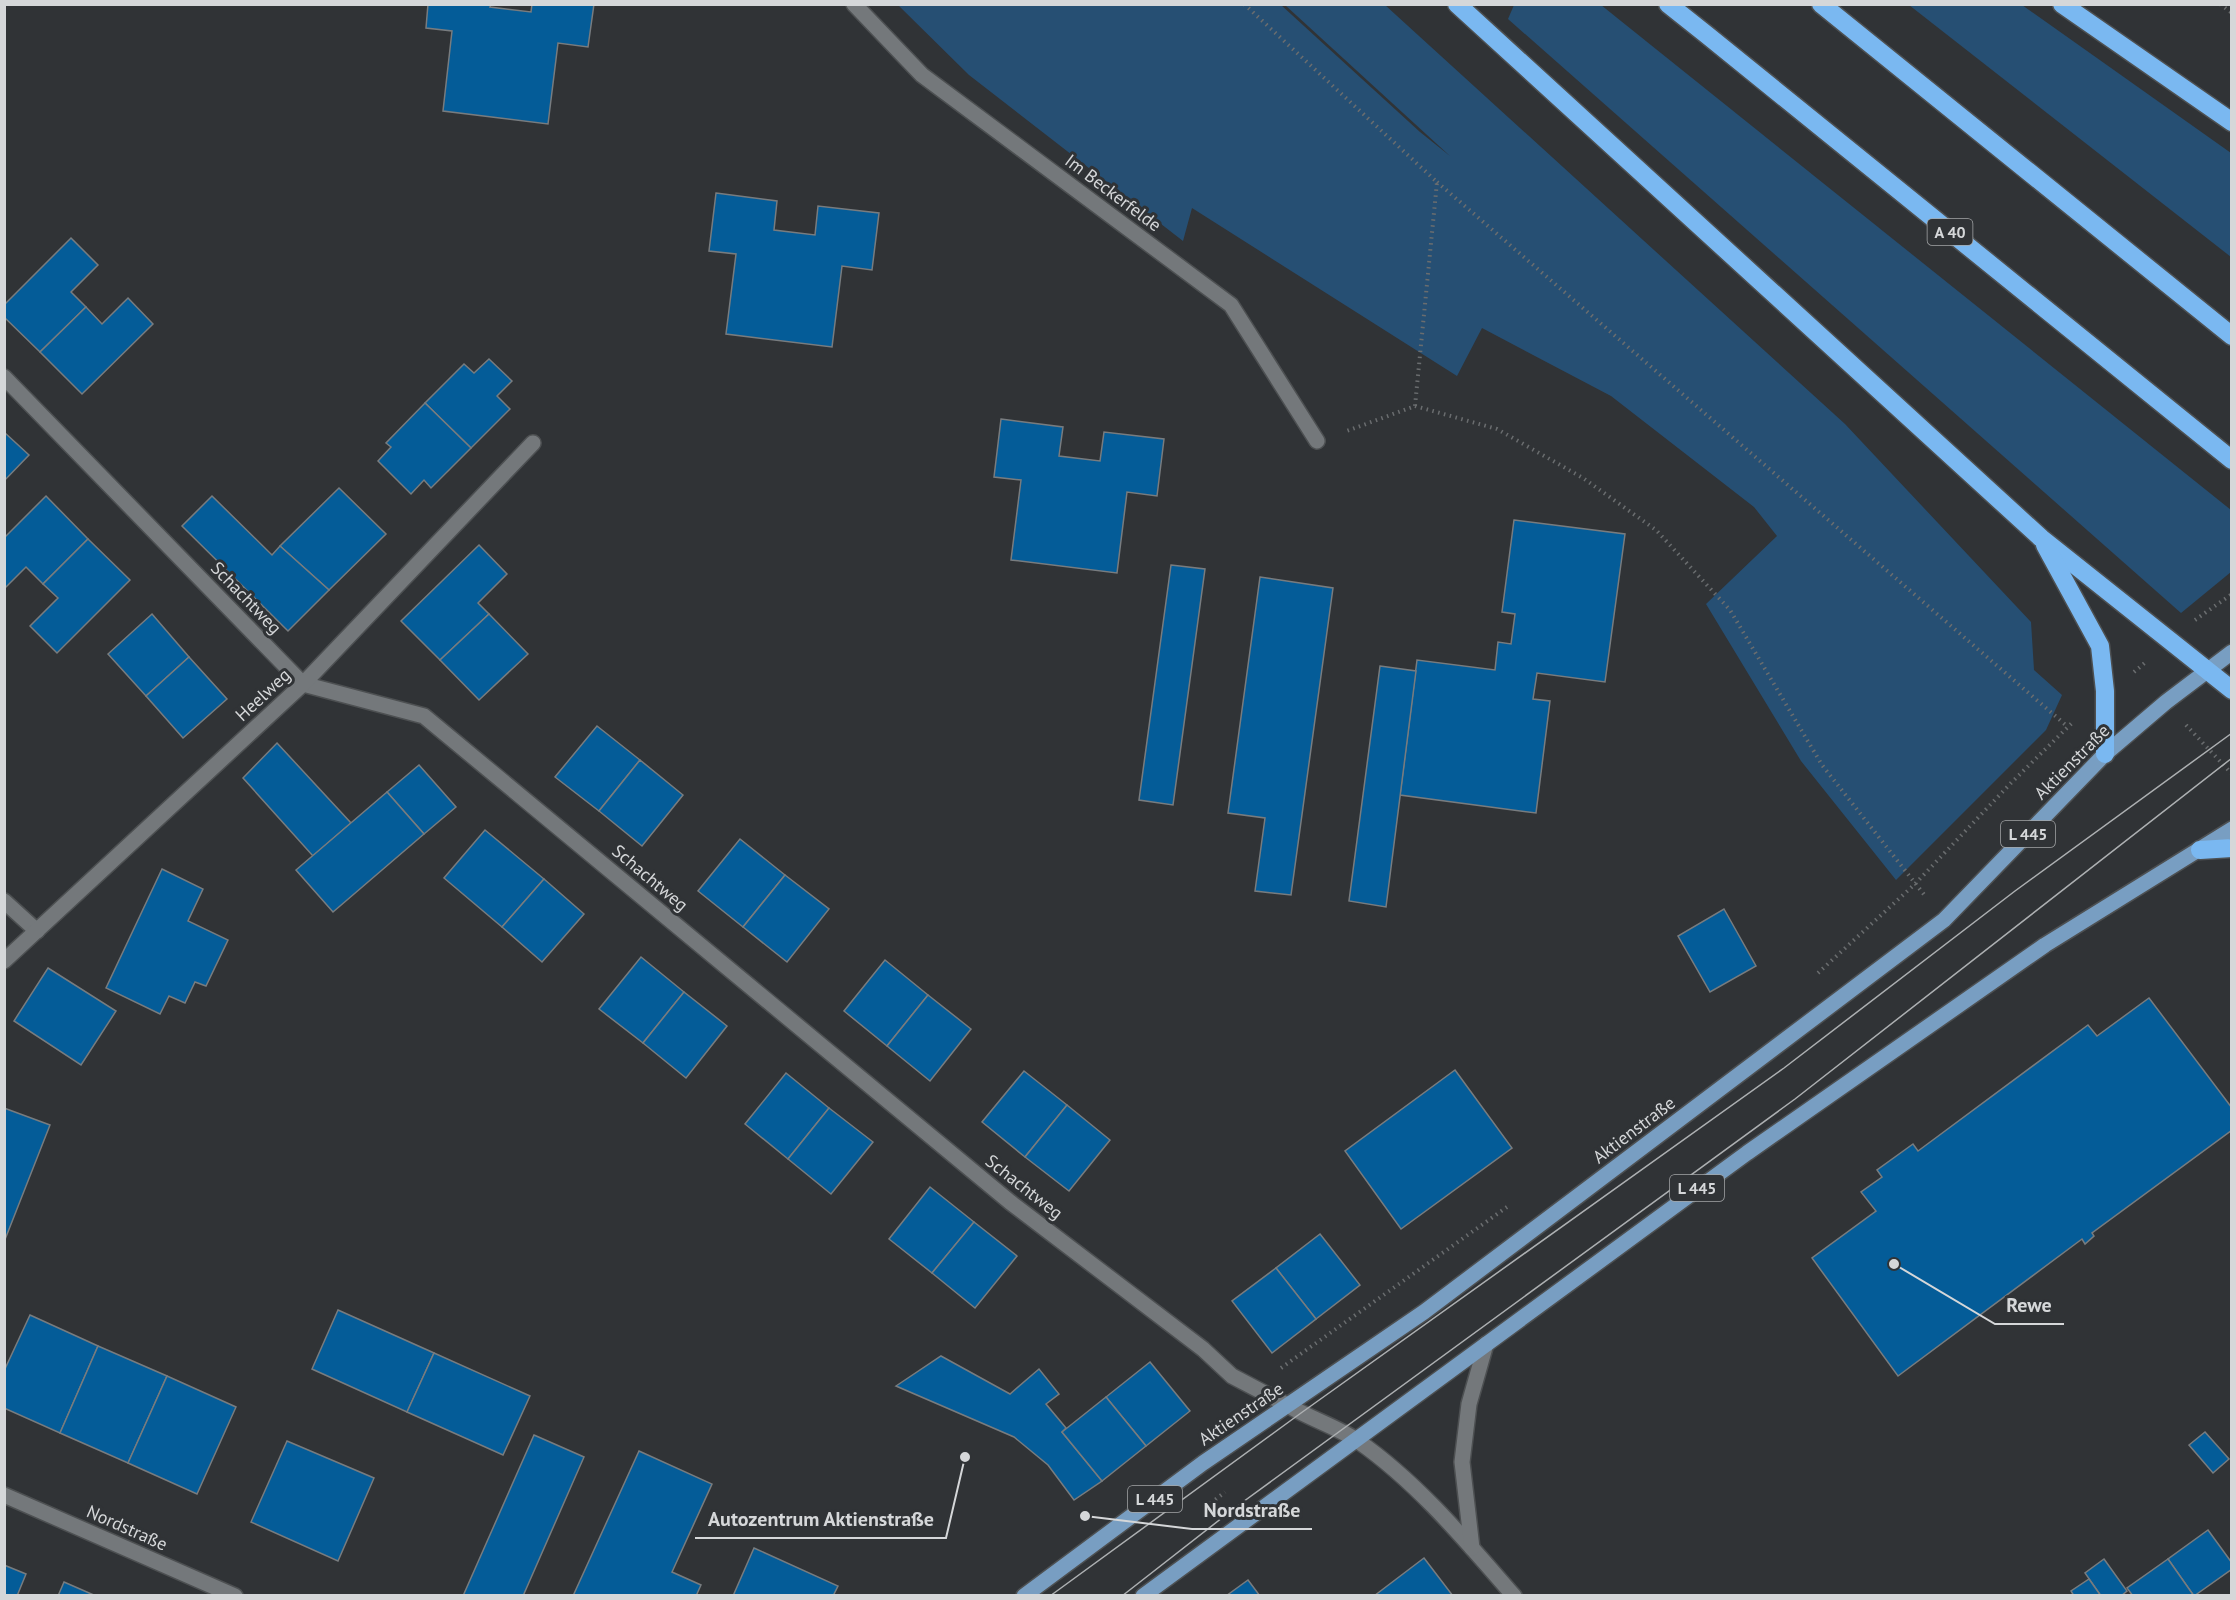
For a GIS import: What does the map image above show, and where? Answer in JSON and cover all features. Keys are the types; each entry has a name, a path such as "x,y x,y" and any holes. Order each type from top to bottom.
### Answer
{"highway":[{"path":"1457,4 2042,538 2232,690"},
{"name":"A 40","path":"1668,4 2232,460"},
{"path":"1821,4 2232,336"},
{"path":"2062,4 2232,122"},
{"path":"2042,538 2100,646 2105,691 2105,754"},
{"path":"2200,850 2232,848"}],"main road":[{"name":"Aktienstraße","path":"1024,1596 1203,1463 1424,1312 1944,920 2105,754 2206,670 2232,652"},
{"name":"L 445","path":"1143,1596 1245,1518 1356,1440 1746,1153 2045,945 2232,829"}],"street":[{"name":"Im Beckerfelde","path":"854,4 922,75 1231,305 1317,441"},
{"name":"Schachtweg","path":"4,377 303,684 424,716 1011,1202 1203,1349 1232,1376 1356,1440 1389,1465 1433,1506 1514,1596"},
{"name":"Heelweg","path":"4,961 303,684 533,442"},
{"path":"4,901 37,931"},
{"path":"1472,1548 1462,1462 1469,1404 1486,1344"},
{"name":"Nordstraße","path":"4,1495 235,1596"}],"path":[{"path":"1244,4 1437,182 2068,727"},
{"path":"2220,4 2232,13"},
{"path":"1415,406 1437,182"},
{"path":"1317,441 1415,406 1497,429 1583,478 1656,530 1730,610 1822,765 1944,920"},
{"path":"2210,610 2232,594"},
{"path":"1810,980 1915,884 2105,691 2140,668 2168,638"},
{"path":"1254,1387 1514,1202"},
{"path":"1206,1507 1225,1492"}],"shaded area":[{"path":"898,5 1281,5 1420,132 1450,156 1285,5 1385,5 1845,424 2031,622 2034,670 2062,695 2046,730 1896,880 1801,761 1706,604 1777,536 1754,507 1611,396 1482,328 1457,376 1192,208 1183,241 969,75"},
{"path":"1514,5 1601,5 2231,510 2231,572 2181,613 1508,19"},
{"path":"1909,5 2022,5 2231,153 2231,257"}],"building":[{"path":"428,4 491,4 490,7 531,12 532,4 594,4 588,47 558,43 548,124 443,111 452,31 426,28"},
{"path":"716,193 777,201 774,230 815,235 818,206 879,213 872,270 842,266 832,347 726,334 736,254 709,251"},
{"path":"71,238 98,265 71,292 86,307 40,352 4,317 4,305"},
{"path":"128,298 153,324 82,394 40,352 86,307 102,324"},
{"path":"489,359 512,381 497,396 510,409 471,448 425,403 464,364 474,373"},
{"path":"425,403 471,448 431,488 424,480 411,494 378,461 391,447 386,443"},
{"path":"1001,419 1063,427 1059,456 1100,461 1104,432 1164,439 1157,496 1127,492 1117,573 1011,560 1021,480 994,477"},
{"path":"4,432 29,455 4,481"},
{"path":"339,488 386,534 329,590 280,546"},
{"path":"46,496 88,539 43,584 26,567 4,589 4,538"},
{"path":"212,496 272,555 280,546 329,590 288,631 182,526"},
{"path":"1514,520 1625,534 1605,682 1537,673 1533,699 1550,701 1536,813 1400,795 1417,660 1495,670 1498,642 1511,644 1515,614 1502,612"},
{"path":"88,539 130,580 57,653 30,626 58,598 43,584"},
{"path":"479,545 507,574 478,603 489,614 440,660 401,621"},
{"path":"1171,565 1205,569 1173,805 1139,800"},
{"path":"1260,577 1333,588 1291,895 1255,891 1265,818 1228,813"},
{"path":"152,614 189,657 146,696 108,654"},
{"path":"489,614 528,654 479,700 440,660"},
{"path":"189,657 227,699 183,738 146,696"},
{"path":"1380,666 1416,671 1386,907 1349,901"},
{"path":"597,726 640,760 599,811 555,777"},
{"path":"277,743 351,823 313,856 243,778"},
{"path":"640,760 683,795 642,846 599,811"},
{"path":"419,765 456,807 424,834 387,792"},
{"path":"387,792 424,834 333,912 296,870"},
{"path":"485,830 544,879 502,927 444,878"},
{"path":"740,839 785,875 743,927 698,891"},
{"path":"162,869 203,889 188,921 228,940 206,986 195,982 185,1003 169,996 160,1014 106,988"},
{"path":"785,875 829,909 787,962 743,927"},
{"path":"544,879 584,914 542,962 502,927"},
{"path":"1724,909 1756,966 1710,992 1678,936"},
{"path":"641,957 684,992 643,1043 599,1009"},
{"path":"885,960 928,995 887,1046 844,1011"},
{"path":"48,968 116,1011 81,1065 14,1021"},
{"path":"684,992 727,1026 686,1078 643,1043"},
{"path":"928,995 971,1029 930,1081 887,1046"},
{"path":"2149,998 2232,1108 2232,1130 2092,1233 2094,1236 2085,1244 2082,1239 1898,1376 1812,1258 1876,1211 1861,1192 1882,1177 1877,1170 1913,1144 1918,1151 2088,1025 2097,1036"},
{"path":"1455,1070 1512,1148 1401,1229 1345,1151"},
{"path":"1024,1071 1067,1105 1025,1157 982,1122"},
{"path":"786,1073 829,1108 788,1159 745,1124"},
{"path":"1067,1105 1110,1140 1069,1191 1025,1157"},
{"path":"4,1108 50,1125 4,1242"},
{"path":"829,1108 873,1142 831,1194 788,1159"},
{"path":"930,1187 974,1222 932,1273 889,1239"},
{"path":"974,1222 1017,1256 975,1308 932,1273"},
{"path":"1320,1234 1360,1285 1316,1319 1276,1268"},
{"path":"1276,1268 1316,1319 1272,1353 1232,1301"},
{"path":"338,1310 434,1353 407,1412 312,1369"},
{"path":"30,1315 98,1346 60,1433 4,1408 4,1371"},
{"path":"98,1346 167,1376 128,1463 60,1433"},
{"path":"434,1353 530,1396 503,1455 407,1412"},
{"path":"941,1356 1010,1394 1039,1369 1059,1394 1046,1404 1066,1428 1062,1432 1102,1481 1074,1500 1048,1465 1014,1437 896,1386"},
{"path":"1150,1362 1190,1411 1146,1446 1106,1397"},
{"path":"167,1376 236,1407 197,1494 128,1463"},
{"path":"1106,1397 1146,1446 1102,1481 1062,1432"},
{"path":"2205,1432 2229,1459 2213,1473 2189,1445"},
{"path":"534,1435 584,1457 523,1596 463,1596"},
{"path":"287,1441 374,1478 338,1561 251,1522"},
{"path":"639,1451 712,1484 672,1572 701,1585 696,1596 573,1596"},
{"path":"2208,1530 2232,1563 2232,1569 2194,1596 2168,1559"},
{"path":"754,1548 838,1586 833,1596 733,1596"},
{"path":"1424,1558 1453,1596 1374,1596"},
{"path":"2104,1559 2127,1591 2121,1596 2101,1596 2085,1573"},
{"path":"2168,1559 2194,1596 2133,1596 2127,1588"},
{"path":"4,1565 26,1574 17,1596 4,1596"},
{"path":"2089,1579 2101,1596 2074,1596 2071,1591"},
{"path":"1248,1580 1260,1596 1226,1596"},
{"path":"64,1582 96,1596 58,1596"}],"tram line":[{"path":"1050,1596 1301,1413 1784,1068 2015,891 2232,733"},
{"path":"1122,1596 1236,1507 1795,1099 2232,758"}],"place":[{"name":"Rewe","path":"1894,1264"},
{"name":"Autozentrum Aktienstraße","path":"965,1457"},
{"name":"Nordstraße","path":"1085,1516"}]}
